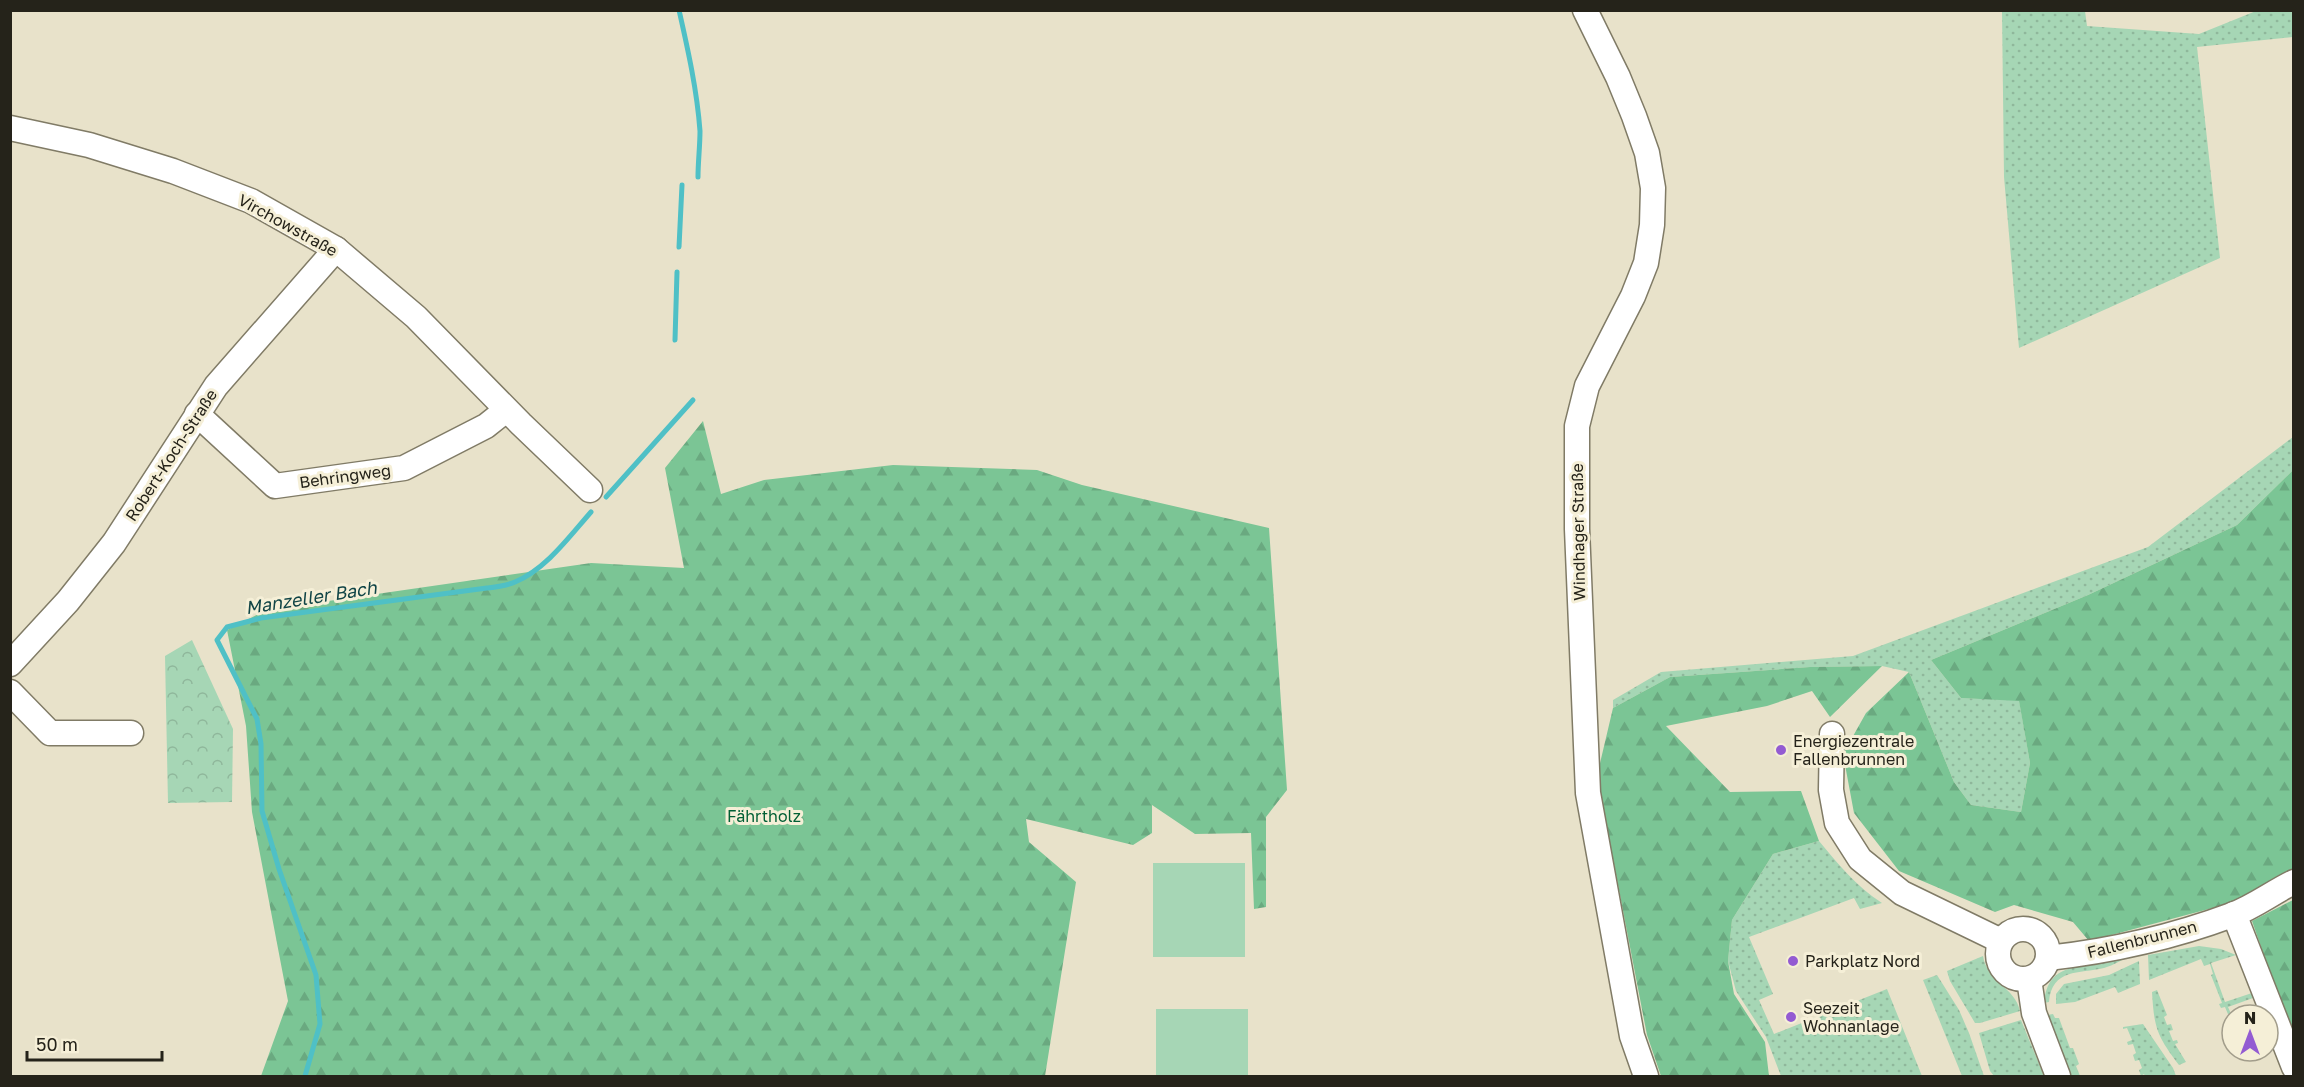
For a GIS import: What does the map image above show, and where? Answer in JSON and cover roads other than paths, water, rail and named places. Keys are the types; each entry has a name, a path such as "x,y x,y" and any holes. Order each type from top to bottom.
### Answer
{"street":[{"name":"Windhager Straße","path":"1585,10 1618,77 1634,116 1647,153 1653,188 1652,225 1646,263 1633,296 1587,386 1577,426 1577,541 1588,793 1632,1036 1646,1077"},
{"name":"Virchowstraße","path":"10,128 89,145 173,171 250,201 336,249 416,317 506,410 590,490"},
{"name":"Robert-Koch-Straße","path":"10,664 68,601 114,543 216,386 336,249"},
{"name":"Behringweg","path":"197,414 275,486 404,468 486,426 506,410"},
{"path":"10,692 50,733 131,733"},
{"path":"1832,734 1831,790 1837,824 1860,859 1902,893 2001,941"},
{"name":"Fallenbrunnen","path":"2048,958 2094,953 2142,943 2234,914 2294,882"},
{"path":"2234,914 2294,1067"},
{"path":"2027,929 2043,939 2048,948 2048,958 2038,975 2019,980 2009,976 2002,969 1997,950 2001,941 2008,934 2027,929"},
{"path":"2029,979 2034,1013 2058,1077"}],"waterway":[{"name":"Manzeller Bach","path":"679,10 699,116 698,177"},
{"name":"Manzeller Bach","path":"679,247 682,185"},
{"name":"Manzeller Bach","path":"675,340 677,272"},
{"name":"Manzeller Bach","path":"606,497 693,400"},
{"name":"Manzeller Bach","path":"305,1076 320,1024 316,975 279,869 262,811 261,744 257,719 217,640 227,627 261,618 497,587 512,583 547,561 591,512"}],"place":[{"name":"Energiezentrale Fallenbrunnen","path":"1781,750"},
{"name":"Parkplatz Nord","path":"1793,961"},
{"name":"Seezeit Wohnanlage","path":"1791,1017"}],"park label":[{"name":"Fährtholz","path":"764,816"}]}
